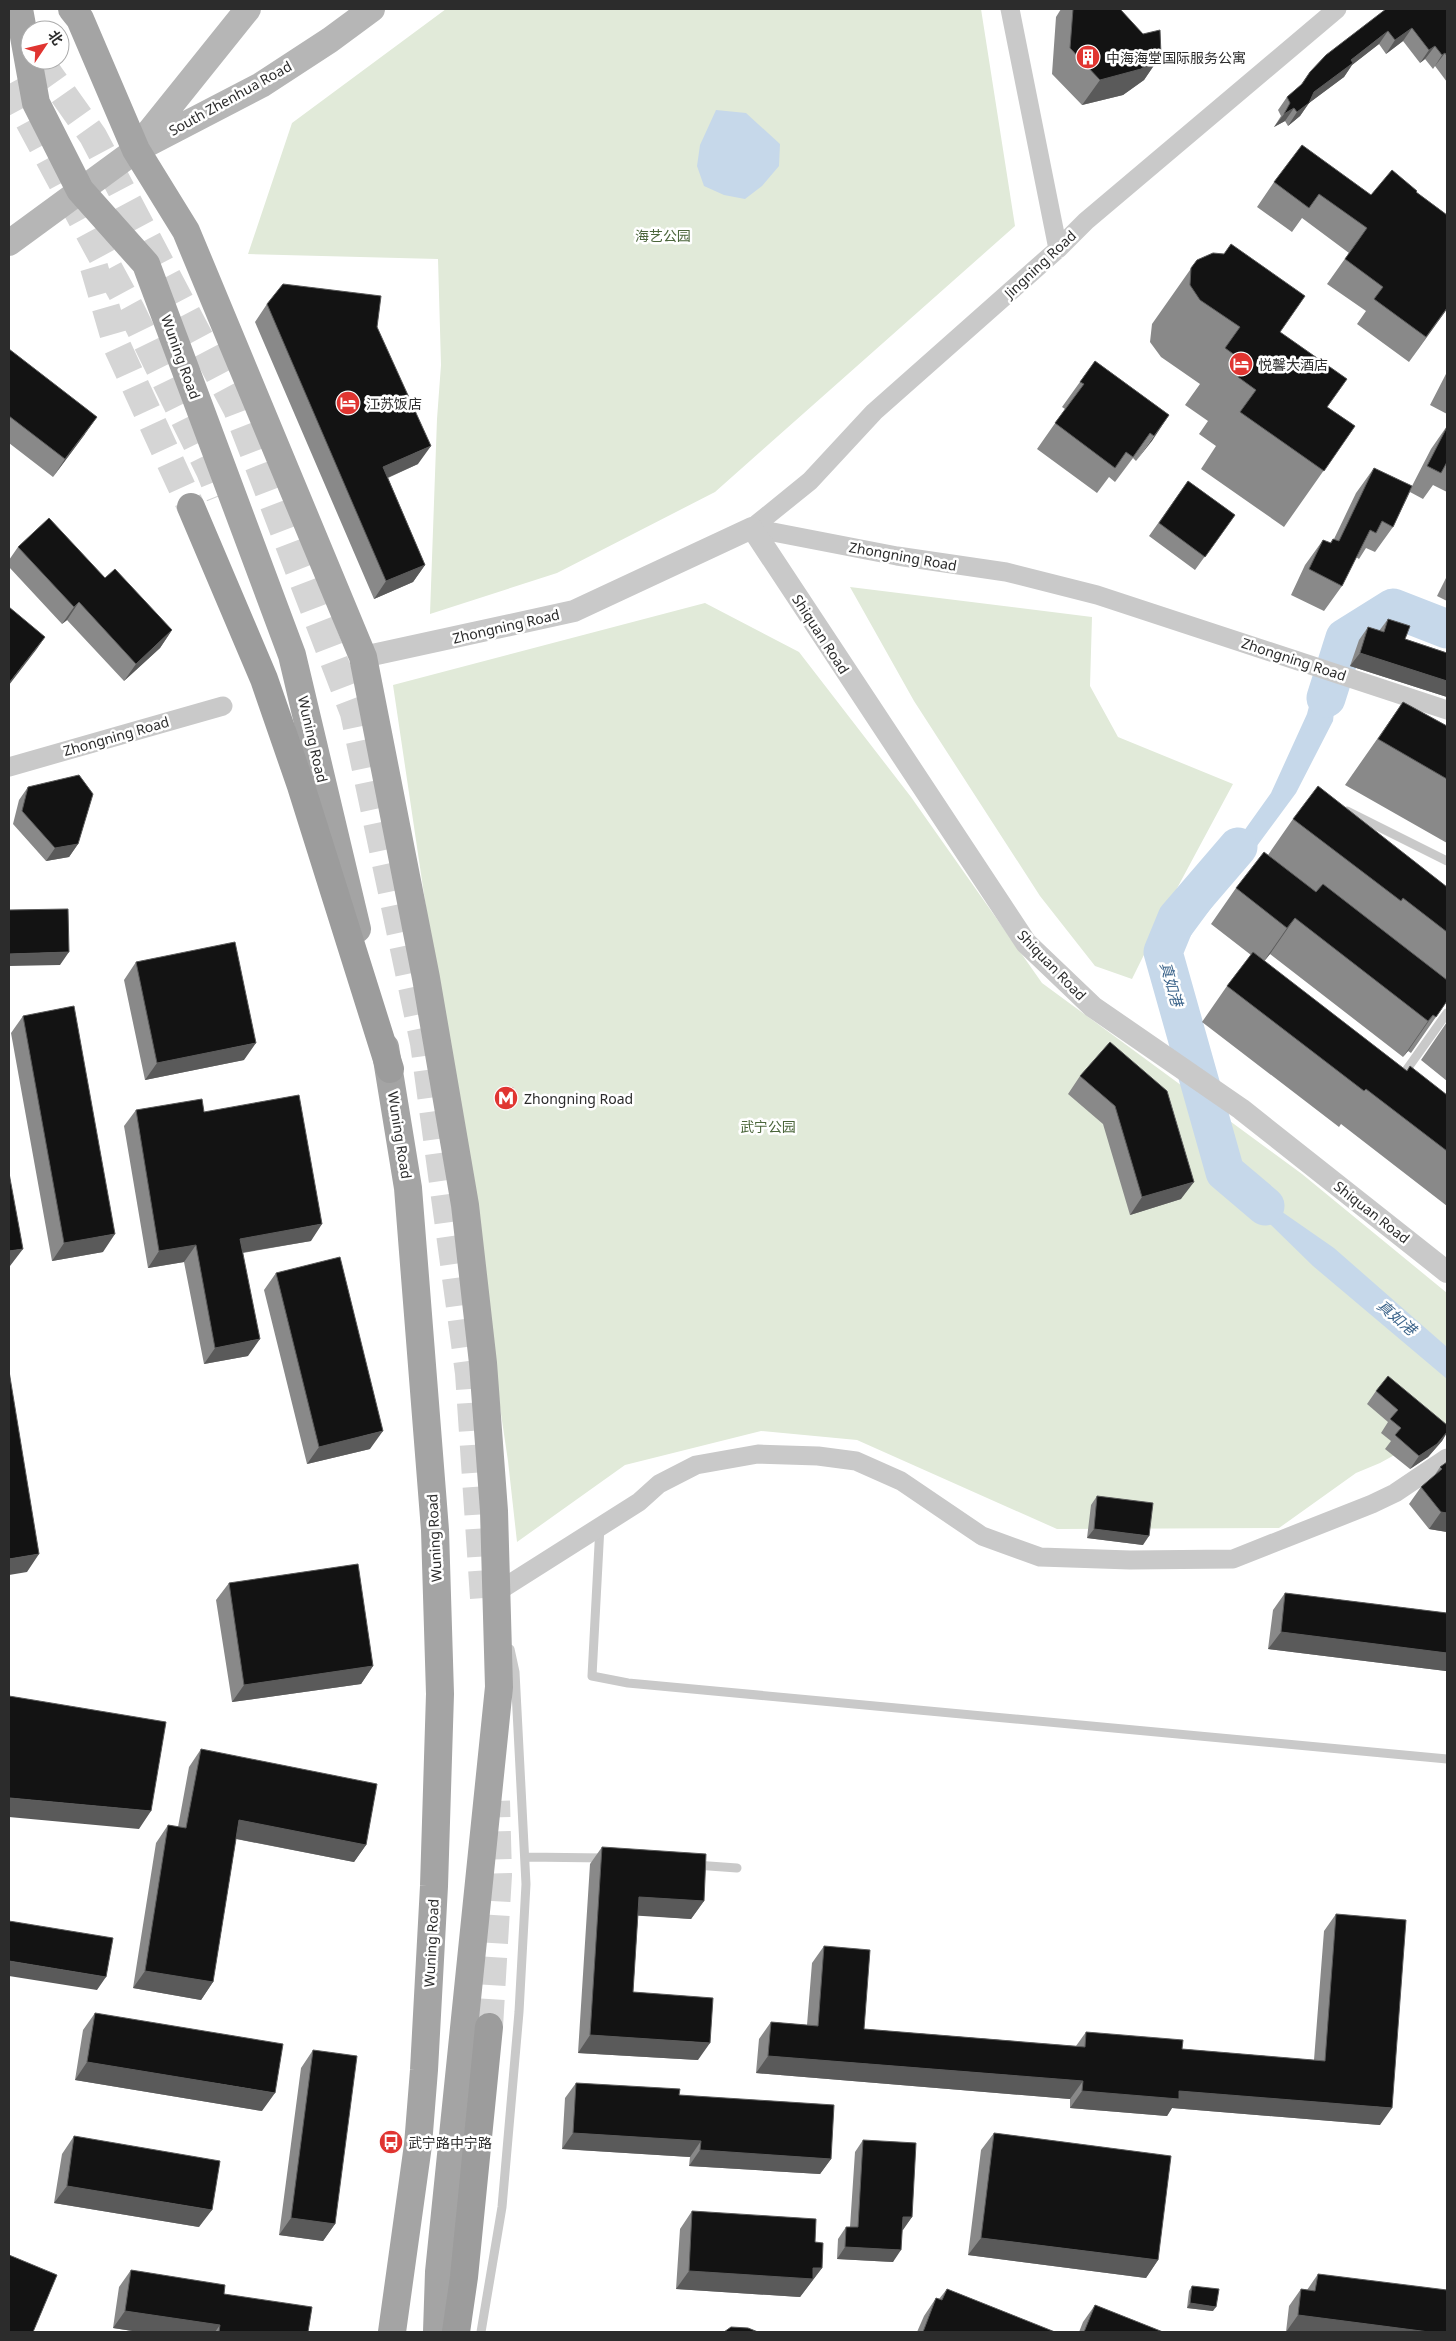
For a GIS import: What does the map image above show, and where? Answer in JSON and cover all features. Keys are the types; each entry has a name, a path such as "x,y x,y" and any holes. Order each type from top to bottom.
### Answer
{"highway":[{"path":"191,507 264,679 301,786 390,1069"},
{"path":"456,2332 464,2277 489,2027"}],"main road":[{"name":"Wuning Road","path":"19,9 36,103 80,190 146,264 292,655 390,1069 408,1188 425,1394 435,1530 440,1694 434,1886 418,2145 392,2332"},
{"path":"72,9 80,19 136,150 186,231 363,657 426,978 465,1205 483,1363 494,1511 500,1687 439,2272 438,2332"},
{"name":"South Zhenhua Road","path":"136,150 248,9"},
{"name":"South Zhenhua Road","path":"9,244 136,150 261,85 330,40 372,9"}],"street":[{"path":"1010,9 1058,249"},
{"name":"Jingning Road","path":"752,528 810,481 874,412 1058,249 1086,221 1337,9"},
{"name":"Zhongning Road","path":"363,657 574,611 752,528 897,556 1006,572 1097,595 1447,710"},
{"name":"Shiquan Road","path":"752,528 1026,943 1092,1007 1241,1108 1447,1272"},
{"name":"Zhongning Road","path":"9,767 223,706"},
{"path":"497,1592 639,1502 659,1484 696,1465 758,1454 818,1456 856,1462 900,1481 982,1536 1040,1557 1130,1560 1232,1559 1372,1504 1395,1493 1447,1458"}],"lane":[{"path":"1366,831 1337,807 1447,861"},
{"path":"1392,1089 1447,1013"},
{"path":"600,1526 592,1676 638,1684 1447,1760"},
{"path":"481,2332 502,2207 519,2012 526,1884 515,1672 497,1592"},
{"path":"525,1857 617,1859"},
{"path":"687,1864 737,1868"}],"green space":[{"name":"海艺公园","path":"446,9 981,9 1015,226 715,492 557,573 430,614 437,419 441,365 438,259 248,254 292,123"},
{"path":"850,587 1092,617 1090,686 1118,737 1233,784 1175,892 1132,979 1095,966 1040,896 914,701"},
{"name":"武宁公园","path":"705,603 799,652 911,797 1042,983 1302,1174 1447,1293 1447,1426 1380,1463 1356,1473 1279,1528 1057,1529 857,1440 761,1431 625,1465 517,1542 508,1461 393,685"}],"water":[{"path":"716,110 746,113 780,144 779,166 762,186 745,199 724,195 704,186 697,166 700,145"},
{"path":"1386,597 1420,603 1447,614 1447,637 1393,608 1346,638 1341,651 1333,721 1296,793 1178,953 1209,1067 1192,1056 1171,1025 1163,952 1189,905 1271,793 1307,714 1328,633"},
{"path":"1187,1095 1206,1105 1225,1172 1334,1248 1447,1347 1447,1379 1313,1266 1220,1175"}],"building":[{"path":"1073,9 1120,9 1143,34 1160,30 1161,55 1141,69 1100,80 1070,48"},
{"path":"1386,9 1447,9 1447,56 1445,53 1442,55 1435,46 1429,50 1412,28 1395,40 1388,31 1351,60 1353,63 1314,92 1309,103 1297,112 1294,108 1284,114 1290,103 1287,97 1302,84 1326,55"},
{"path":"1302,145 1371,195 1392,170 1416,192 1447,215 1447,308 1426,337 1374,299 1383,287 1345,259 1367,228 1319,194 1309,208 1274,182"},
{"path":"1231,244 1305,296 1280,332 1347,379 1327,407 1355,426 1324,471 1240,412 1256,390 1238,377 1247,364 1225,348 1240,327 1200,300 1190,285 1191,268 1197,260 1213,253 1224,254"},
{"path":"283,284 381,296 377,327 431,446 383,467 425,565 386,581 267,304"},
{"path":"9,349 97,417 65,459 9,416"},
{"path":"1095,361 1169,415 1154,436 1150,433 1133,457 1126,452 1115,468 1055,423 1084,384 1080,382"},
{"path":"1447,427 1447,462 1441,473 1427,466"},
{"path":"1374,468 1412,486 1393,527 1382,521 1376,533 1370,530 1342,586 1309,569 1323,540 1331,543 1333,539 1339,541"},
{"path":"1188,481 1235,515 1205,557 1159,523"},
{"path":"49,518 105,578 115,569 172,630 136,664 79,602 74,607 18,547"},
{"path":"9,607 45,637 9,683"},
{"path":"1388,619 1410,626 1405,639 1447,653 1447,681 1360,653 1368,627 1384,632"},
{"path":"1403,702 1447,726 1447,779 1378,739"},
{"path":"79,775 93,794 78,844 55,848 22,811 28,787"},
{"path":"1318,786 1447,887 1447,932 1403,898 1401,901 1293,819"},
{"path":"1264,852 1316,892 1323,884 1447,980 1447,1001 1436,1017 1433,1015 1428,1021 1295,918 1287,928 1236,888"},
{"path":"68,909 69,952 9,954 9,910"},
{"path":"235,942 256,1043 157,1063 136,962"},
{"path":"1253,952 1407,1071 1410,1066 1447,1095 1447,1151 1366,1089 1364,1091 1227,986"},
{"path":"74,1006 115,1234 64,1243 23,1016"},
{"path":"1110,1042 1167,1091 1194,1182 1142,1197 1115,1106 1080,1076"},
{"path":"299,1095 322,1224 240,1239 260,1339 215,1348 196,1245 159,1251 136,1110 202,1099 204,1112"},
{"path":"9,1173 23,1249 9,1251"},
{"path":"340,1257 383,1431 319,1447 276,1273"},
{"path":"9,1371 39,1554 9,1559"},
{"path":"1388,1376 1447,1425 1447,1432 1437,1444 1419,1456 1395,1435 1401,1428 1390,1419 1398,1410 1376,1391"},
{"path":"1447,1462 1447,1513 1441,1512 1421,1487 1442,1469 1440,1467"},
{"path":"1097,1496 1153,1503 1149,1536 1094,1529"},
{"path":"358,1564 373,1666 244,1685 229,1583"},
{"path":"1285,1593 1447,1613 1447,1653 1281,1632"},
{"path":"9,1696 166,1722 151,1811 10,1798 9,1804"},
{"path":"201,1749 377,1784 366,1845 239,1820 213,1982 145,1971 168,1825 186,1828"},
{"path":"602,1847 706,1854 704,1901 639,1897 633,1992 713,1998 710,2043 590,2035"},
{"path":"1336,1914 1406,1920 1392,2108 1179,2091 1179,2099 1082,2091 1083,2081 768,2056 771,2022 818,2026 824,1946 870,1950 864,2029 1085,2047 1086,2032 1183,2040 1182,2049 1325,2061"},
{"path":"9,1921 113,1938 106,1977 9,1961"},
{"path":"95,2013 283,2044 275,2093 87,2062"},
{"path":"313,2050 357,2056 335,2224 291,2218"},
{"path":"576,2083 680,2089 679,2095 834,2105 831,2159 700,2150 701,2141 573,2133"},
{"path":"994,2133 1171,2156 1158,2260 981,2238"},
{"path":"74,2136 220,2161 212,2210 67,2186"},
{"path":"863,2140 916,2143 912,2217 903,2217 901,2250 845,2247 846,2227 858,2227"},
{"path":"692,2211 816,2219 815,2242 823,2243 822,2268 813,2268 813,2279 689,2271"},
{"path":"9,2255 57,2275 33,2332 9,2332"},
{"path":"131,2270 225,2285 224,2294 312,2307 308,2332 219,2332 220,2325 125,2311"},
{"path":"1318,2274 1447,2290 1447,2332 1429,2332 1298,2315 1301,2289 1315,2291"},
{"path":"1192,2286 1219,2289 1216,2307 1190,2303"},
{"path":"947,2289 1055,2332 923,2332 936,2298 942,2300"},
{"path":"1095,2305 1163,2332 1084,2332"},
{"path":"731,2327 748,2328 758,2332 724,2332"}],"waterway":[{"name":"真如港","path":"1326,698 1345,638 1393,608 1447,629"},
{"name":"真如港","path":"1238,847 1177,918 1163,952 1225,1172 1265,1206"}],"tunnel":[{"path":"46,70 93,136 237,409 354,713 424,1043 469,1373 484,1598"},
{"path":"9,84 131,310 210,471 220,496"},
{"path":"94,267 117,346 191,507"},
{"path":"489,2027 498,1875 496,1801"}],"place":[{"name":"中海海堂国际服务公寓","path":"1088,57"},
{"name":"悦馨大酒店","path":"1241,364"},
{"name":"江苏饭店","path":"348,403"},
{"name":"Zhongning Road","path":"506,1098"},
{"name":"武宁路中宁路","path":"391,2142"}]}
